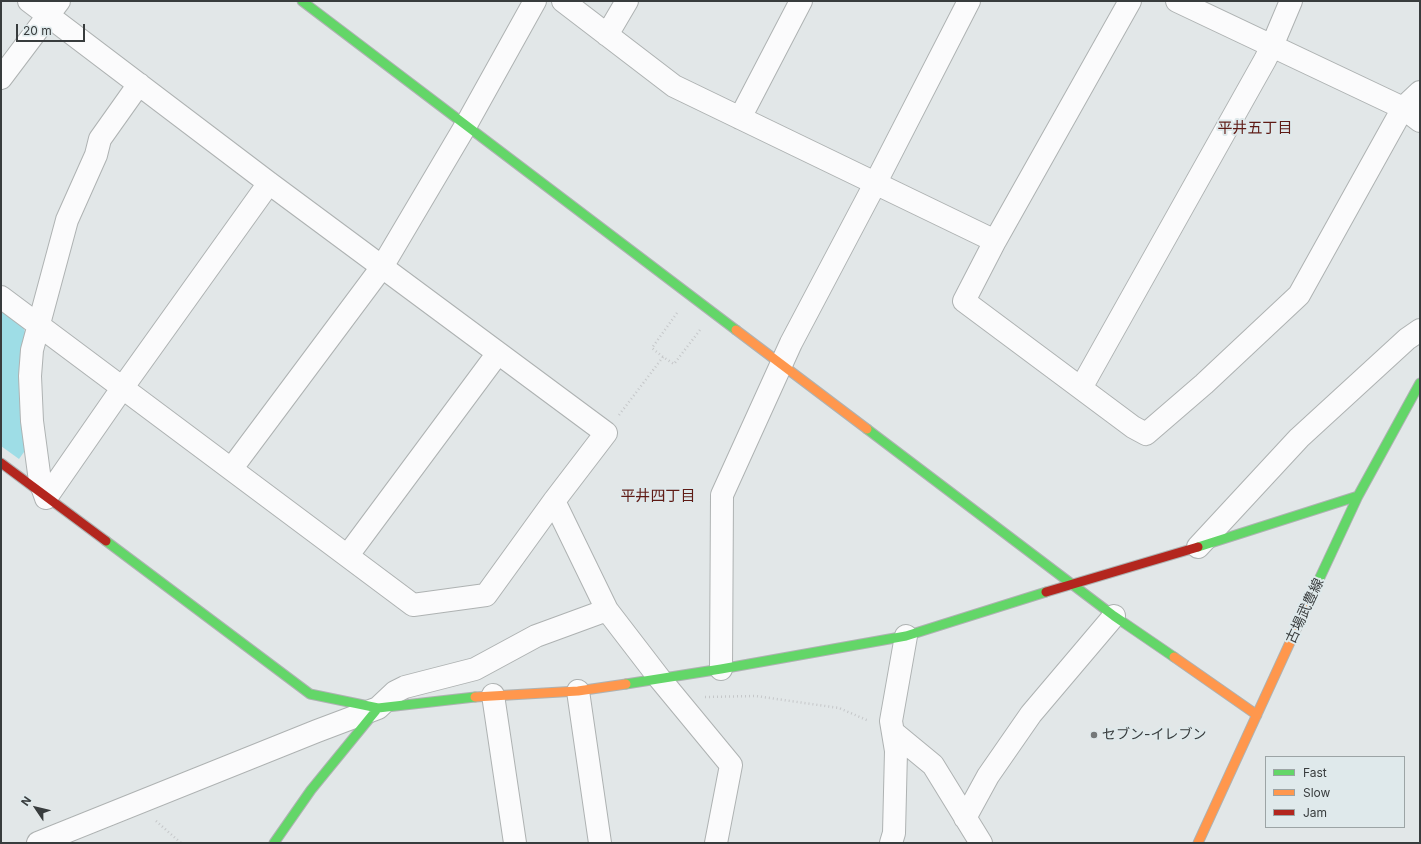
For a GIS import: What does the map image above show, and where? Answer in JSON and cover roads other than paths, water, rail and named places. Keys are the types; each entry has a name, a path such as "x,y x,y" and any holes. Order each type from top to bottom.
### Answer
{"street":[{"path":"1,297 414,605 486,595 554,501 606,433 269,183 139,84 53,8 28,1"},
{"path":"302,1 1071,584 1114,616 1257,715"},
{"path":"232,468 382,267 466,125 535,1"},
{"path":"563,1 674,86 995,242"},
{"path":"607,34 627,1"},
{"path":"740,118 801,1"},
{"path":"721,669 722,495 781,364 969,1"},
{"path":"1130,1 995,242 964,301 1133,427 1146,434 1204,384 1299,295 1412,115 1420,92"},
{"path":"1177,1 1412,115"},
{"path":"1081,388 1272,46 1291,1"},
{"path":"1,78 53,8"},
{"path":"46,498 40,481 31,400 30,376 32,350 67,220 96,155 100,139 139,84"},
{"path":"46,498 123,387 269,183"},
{"path":"1198,547 1299,438 1407,339 1420,330"},
{"path":"348,555 498,353"},
{"name":"古場武豊線","path":"1198,843 1358,496 1420,383"},
{"path":"1,463 310,694 378,708"},
{"path":"38,843 378,708 493,695 578,691 721,669 906,636 1071,584 1198,547 1358,496"},
{"path":"554,501 606,610 660,679 731,765 716,843"},
{"path":"274,843 311,790 341,752 378,708 395,692 405,687 474,669 536,636 606,610"},
{"path":"965,818 988,776 1032,714 1114,616"},
{"path":"891,843 894,833 896,751 891,721 906,636"},
{"path":"578,691 600,843"},
{"path":"493,695 515,843"},
{"path":"893,732 933,765 981,843"}],"place":[{"name":"セブン-イレブン","path":"1094,735"}],"district":[{"name":"平井五丁目","path":"1255,128"},
{"name":"平井四丁目","path":"658,496"}]}
